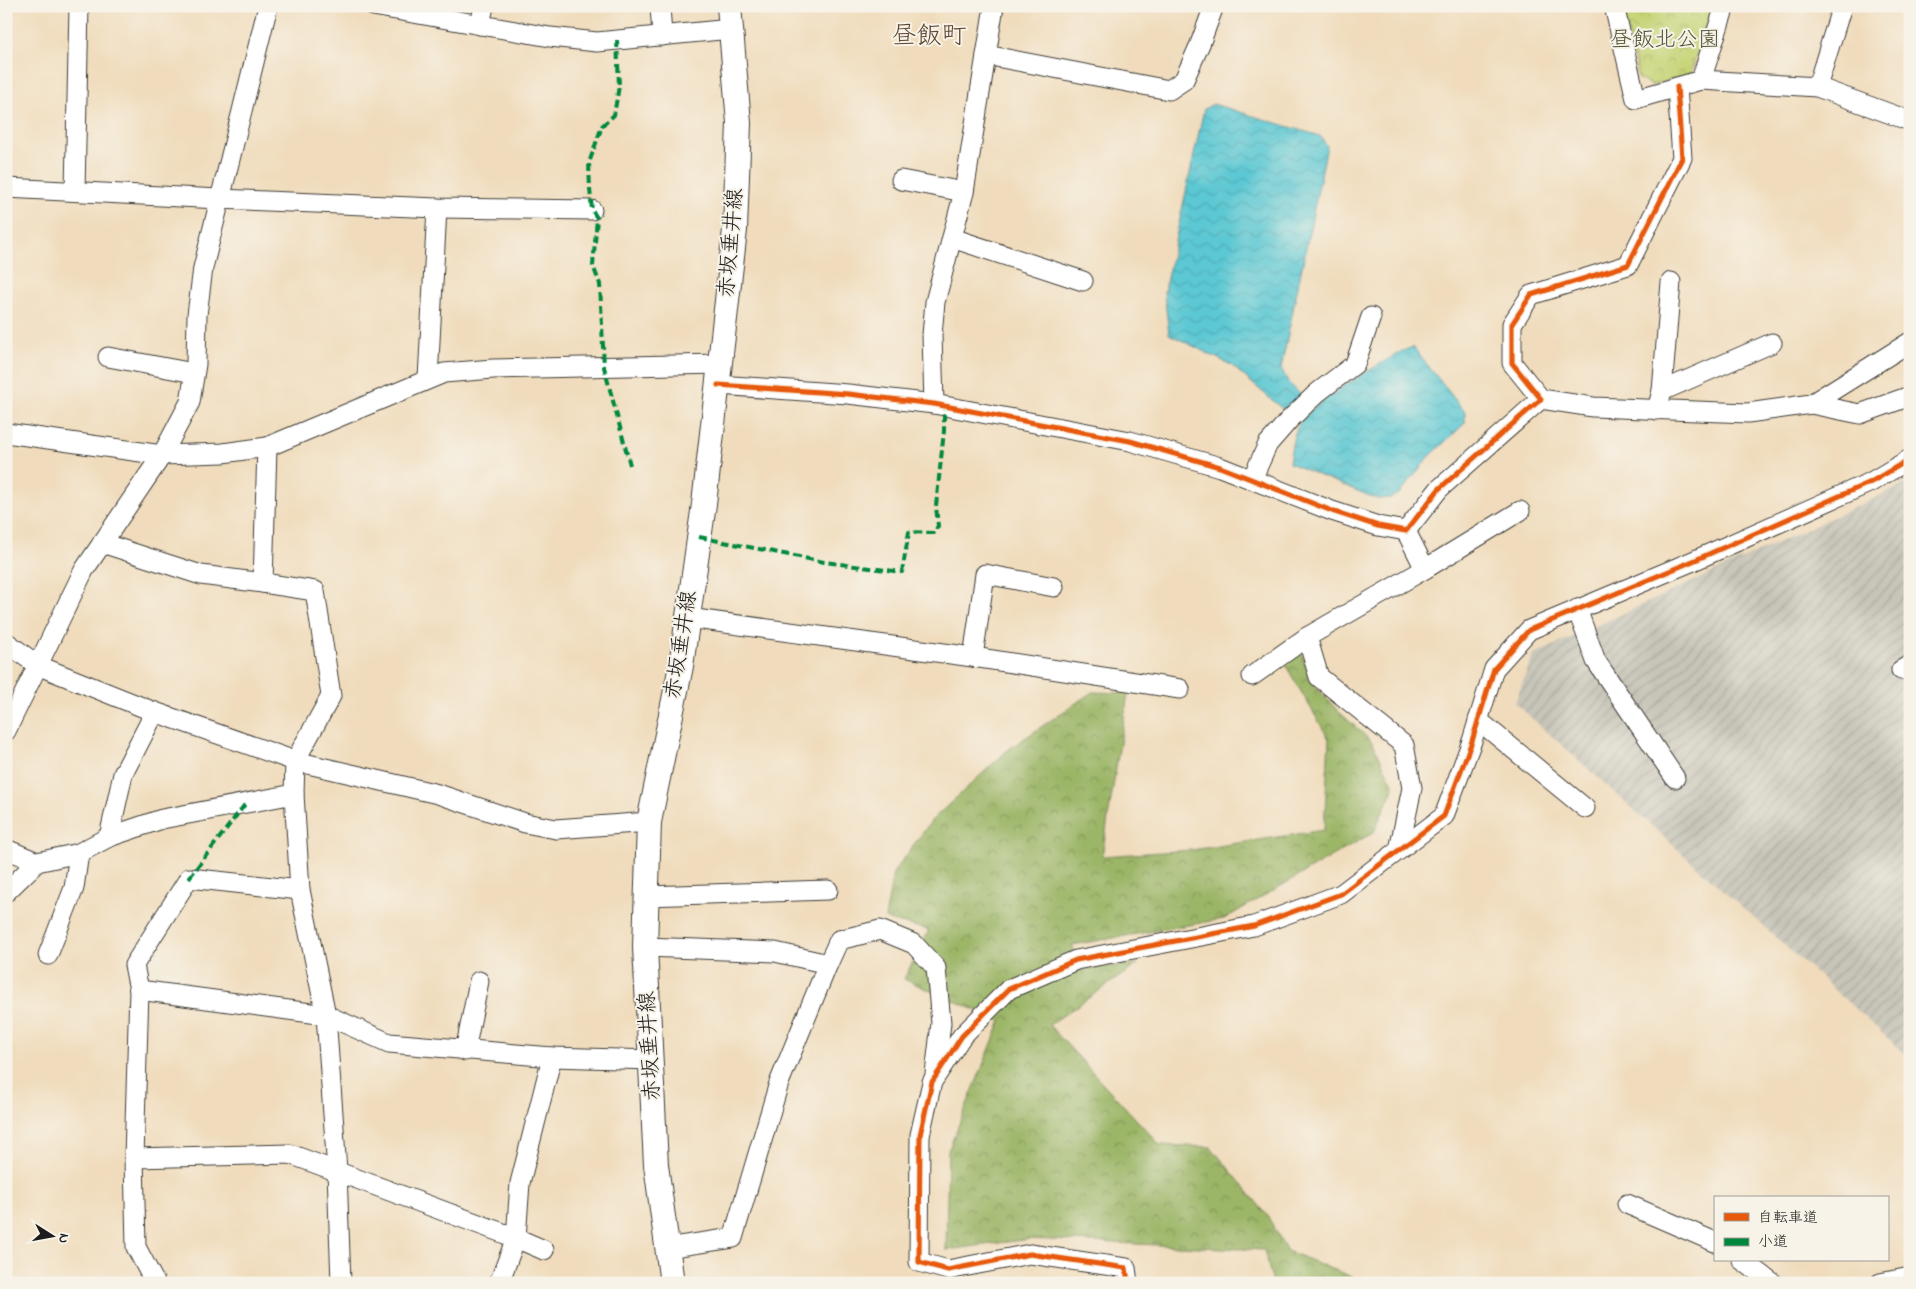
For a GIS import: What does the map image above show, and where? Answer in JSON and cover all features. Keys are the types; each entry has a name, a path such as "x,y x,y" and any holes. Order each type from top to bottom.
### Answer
{"main road":[{"name":"赤坂垂井線","path":"672,1283 656,1164 645,947 649,822 681,666 688,618 704,504 735,230 739,123 730,18"}],"street":[{"path":"74,190 78,6"},
{"path":"6,731 84,570 162,454 190,402 203,268 268,6"},
{"path":"373,6 550,37 597,42 662,36 730,18"},
{"path":"480,25 484,6"},
{"path":"660,6 662,36"},
{"path":"934,404 932,335 936,302 964,192 994,6"},
{"path":"986,55 1169,90 1184,80 1214,6"},
{"path":"1614,6 1636,99 1701,80 1816,88 1910,121"},
{"path":"1701,80 1725,6"},
{"path":"1816,88 1842,6"},
{"path":"1677,87 1682,158 1628,266 1532,295 1512,324 1512,363 1541,399 1593,407 1748,413 1811,404 1860,414 1910,396"},
{"path":"901,180 964,192"},
{"path":"6,188 436,208 592,210"},
{"path":"428,379 436,208"},
{"path":"952,238 1083,281"},
{"path":"1658,410 1662,391 1671,282"},
{"path":"1252,479 1268,444 1288,420 1316,393 1355,364 1371,317"},
{"path":"1662,391 1772,342"},
{"path":"1811,404 1910,342"},
{"path":"108,358 194,374"},
{"path":"6,433 162,454 223,453 267,447 444,372 493,369 719,375 848,394 934,404 1130,441 1220,467 1350,517 1406,532"},
{"path":"1406,532 1439,489 1541,399"},
{"path":"263,583 267,447"},
{"path":"1128,1283 1126,1268 1030,1254 948,1270 919,1262 920,1135 934,1077 962,1036 1009,988 1076,960 1254,926 1341,894 1444,816 1494,669 1529,630 1693,561 1870,482 1910,459"},
{"path":"1252,676 1307,637 1425,569 1520,510"},
{"path":"1406,532 1425,569"},
{"path":"102,542 202,575 315,591 331,696 295,761 294,794 300,890 326,1015 337,1171 341,1283"},
{"path":"973,657 985,574 1054,587"},
{"path":"1577,609 1596,661 1674,778"},
{"path":"688,618 973,657 1180,690"},
{"path":"1307,637 1319,677 1404,745 1412,788 1399,850"},
{"path":"6,642 37,666 155,712 295,761 438,794 525,823 556,829 649,822"},
{"path":"109,837 123,774 155,712"},
{"path":"1478,720 1585,808"},
{"path":"6,892 37,862 79,852 109,837 162,819 294,794"},
{"path":"6,849 37,862"},
{"path":"48,955 74,888 79,852"},
{"path":"155,1283 136,1247 134,1158 139,990 134,965 189,878 300,890"},
{"path":"646,896 828,890"},
{"path":"666,1248 733,1238 779,1082 839,940 880,930 914,944 936,968 941,1023 934,1077"},
{"path":"645,947 775,952 828,964"},
{"path":"465,1050 478,981"},
{"path":"139,990 326,1015 389,1043 552,1057 652,1060"},
{"path":"499,1283 516,1238 520,1183 552,1057"},
{"path":"134,1158 290,1154 544,1250"},
{"path":"1627,1204 1714,1242"},
{"path":"1745,1262 1773,1283"},
{"path":"1880,1283 1910,1277"}],"shaded area":[{"path":"1910,482 1910,1058 1515,703 1533,655"}],"green space":[{"name":"昼飯北公園","path":"1622,6 1713,6 1691,72 1687,75 1652,85 1639,79"},
{"path":"1301,651 1310,680 1337,710 1372,742 1394,786 1374,832 1224,919 1072,945 1082,969 1138,964 1049,1025 1160,1145 1211,1147 1267,1215 1287,1251 1367,1283 1273,1283 1264,1250 1030,1239 946,1250 948,1151 1001,1021 904,979 929,930 885,919 893,873 932,820 1009,749 1092,692 1128,693 1102,856 1192,850 1324,830 1329,739 1286,666"}],"water":[{"path":"1213,104 1320,136 1327,146 1281,368 1288,382 1303,397 1286,412 1231,365 1169,334 1164,292 1204,109"},
{"path":"1413,347 1465,412 1465,423 1429,457 1400,493 1391,498 1377,499 1289,463 1296,432 1308,413 1347,384 1400,352"}],"marked path":[{"path":"617,40 619,86 614,115 602,126 589,163 592,210 597,218 593,266 600,284 604,367 630,465"},
{"path":"699,537 824,562 902,572 909,532 934,533 938,526 936,506 944,431 944,406"},
{"path":"189,878 246,803"}],"cycle path":[{"path":"718,385 848,394 934,404 1130,441 1220,467 1332,511 1378,526 1406,531 1439,489 1541,399 1512,363 1512,324 1531,295 1628,265 1682,158 1677,87"},
{"path":"1128,1283 1126,1268 1030,1254 948,1270 919,1262 920,1135 932,1082 962,1036 1009,989 1076,960 1254,926 1341,894 1444,816 1472,741 1494,669 1529,630 1693,561 1871,482 1910,459"}],"district":[{"name":"昼飯町","path":"929,37"}]}
